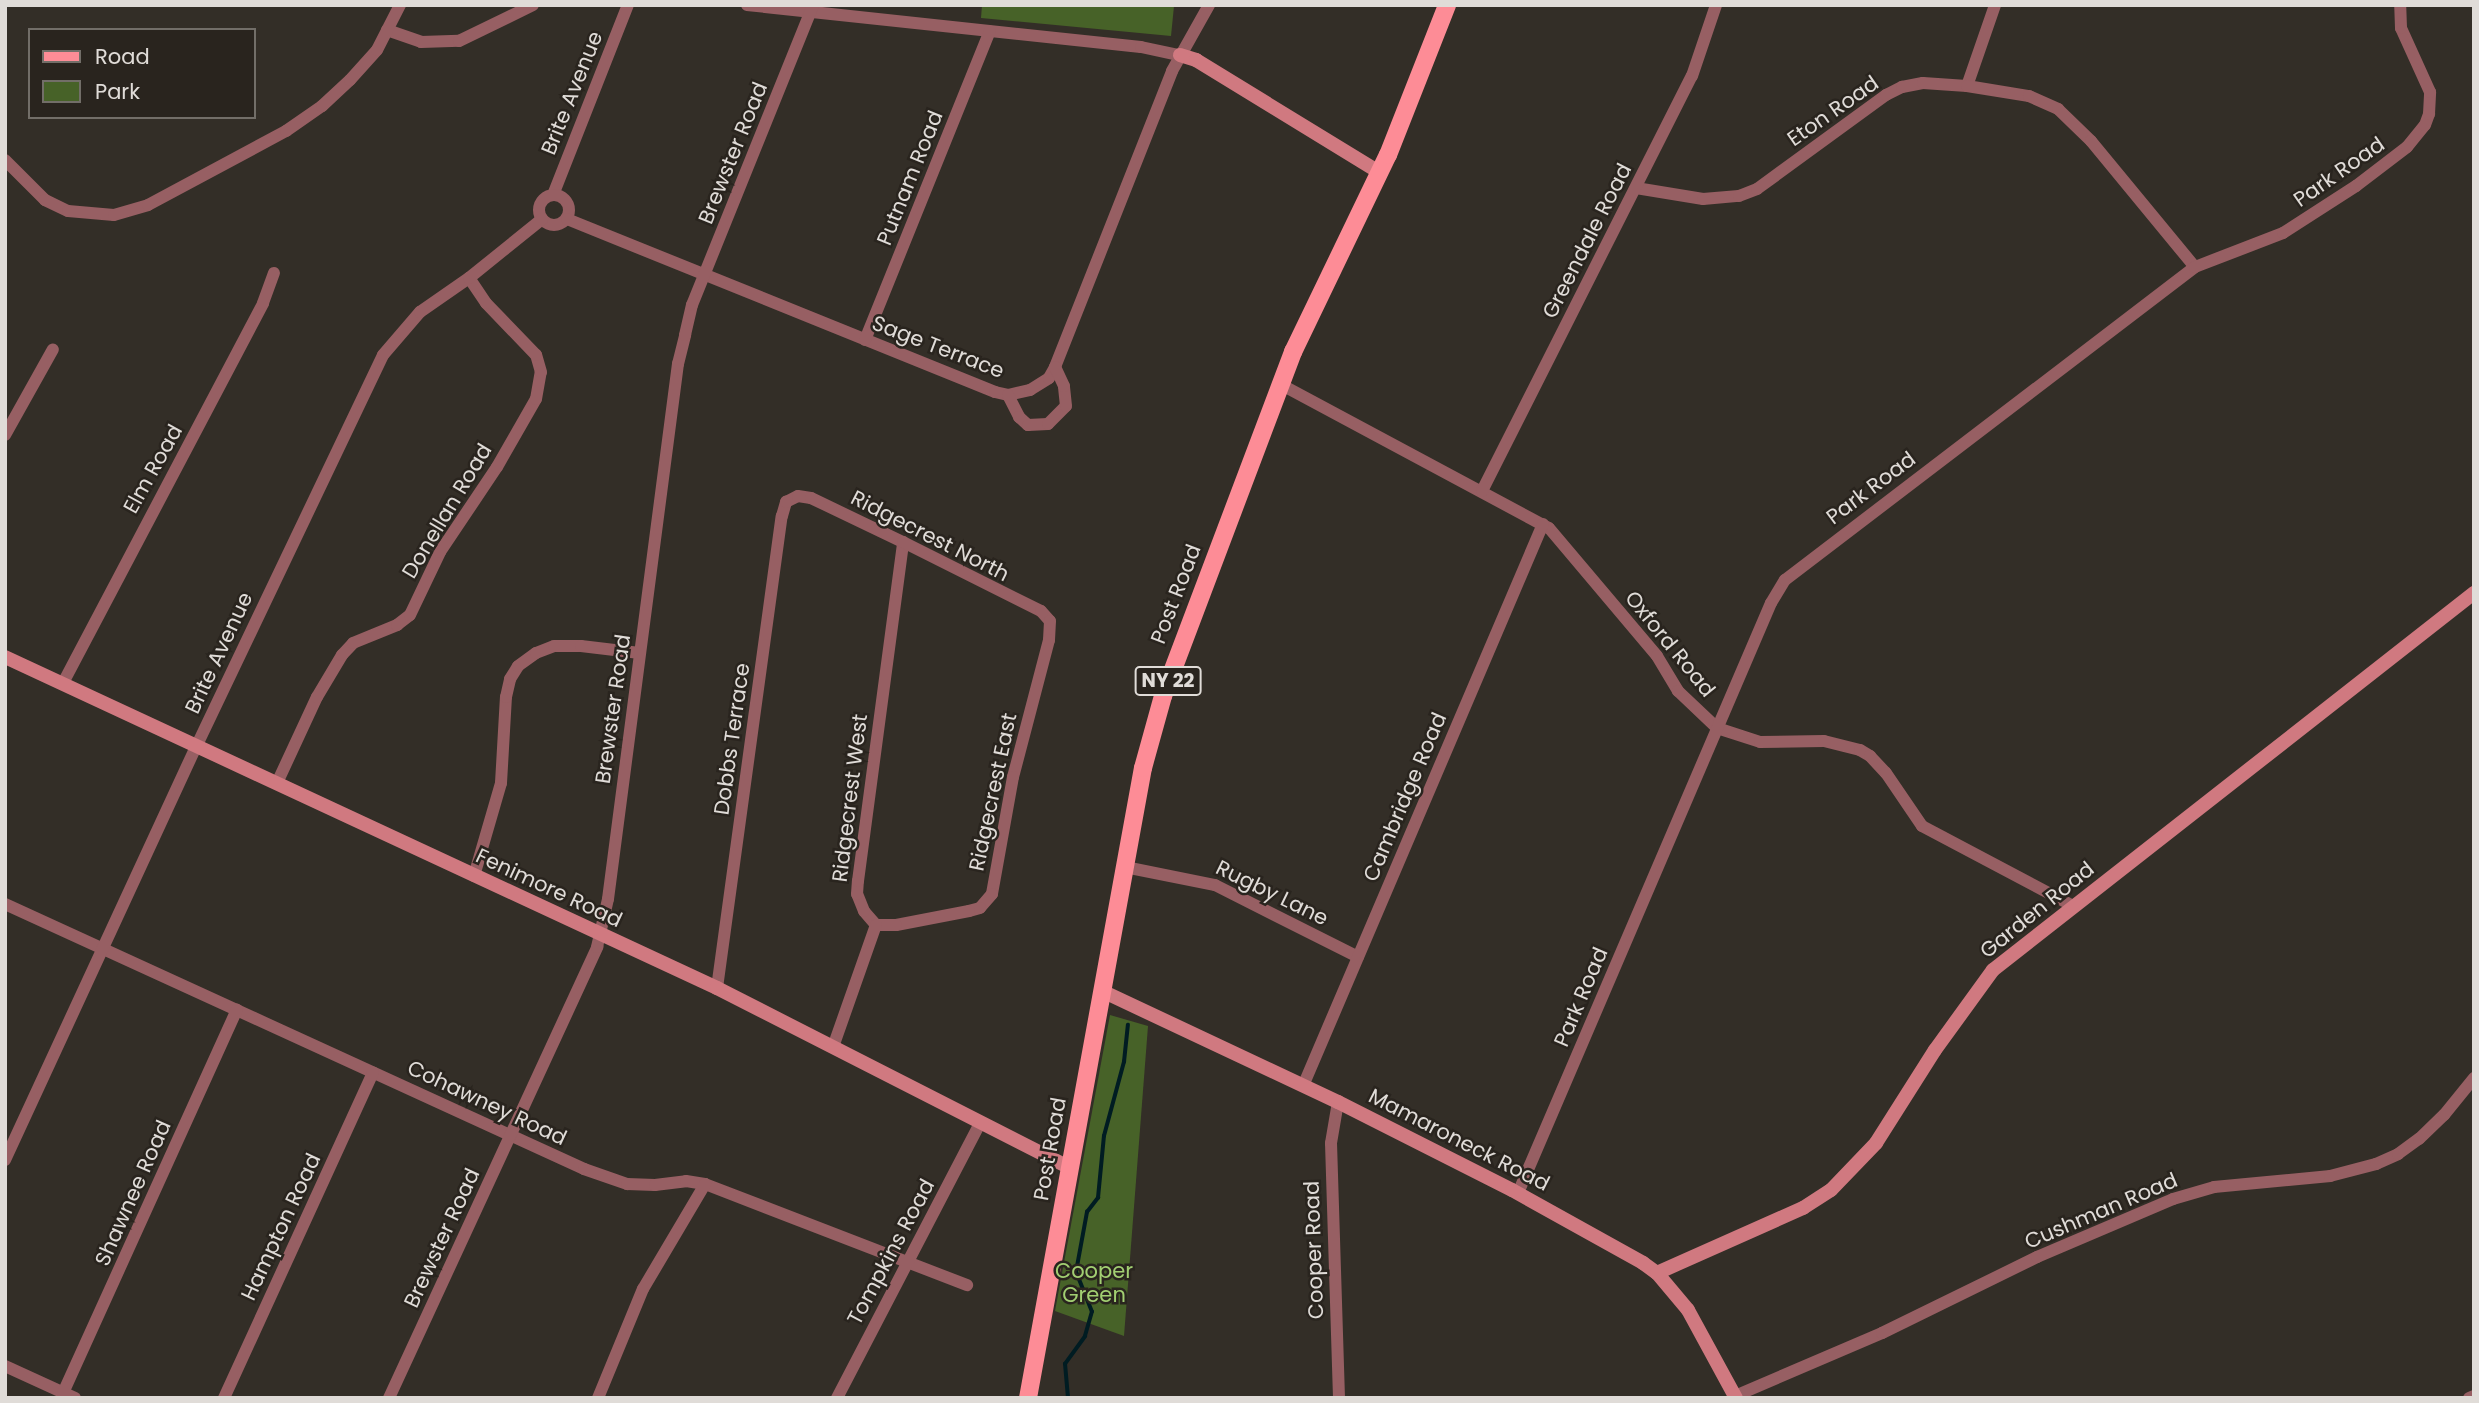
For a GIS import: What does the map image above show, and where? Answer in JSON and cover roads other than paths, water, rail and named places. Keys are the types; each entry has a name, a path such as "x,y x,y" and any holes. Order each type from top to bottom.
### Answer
{"main road":[{"name":"Post Road","path":"1027,1398 1143,768 1163,696 1280,384 1409,106 1447,5"}],"street":[{"path":"5,160 45,200 68,211 114,215 148,205 304,119 350,80 377,50 400,5"},
{"path":"387,30 421,42 449,42 481,32 534,5"},
{"name":"Brite Avenue","path":"5,1160 197,745 383,355 420,312 470,278 542,219 540,207 545,199 552,195 628,5"},
{"path":"747,5 812,9 1141,47 1180,55 1196,60 1379,172"},
{"name":"Sage Terrace","path":"567,219 1008,395 1040,385 1055,367 1180,55 1209,5"},
{"name":"Greendale Road","path":"1482,491 1692,76 1716,5"},
{"path":"1967,86 1995,5"},
{"name":"Park Road","path":"1518,1193 1771,603 1785,580 2195,267 2283,233 2356,186 2418,137 2429,114 2430,92 2401,28 2400,5"},
{"name":"Brewster Road","path":"389,1398 597,947 608,899 678,365 692,306 812,9"},
{"name":"Putnam Road","path":"865,340 990,31"},
{"name":"Eton Road","path":"1636,188 1703,199 1739,196 1757,189 1886,95 1902,87 1923,83 1967,86 2029,96 2057,109 2091,141 2195,267"},
{"path":"542,219 554,225 567,219 569,205 562,197 552,195"},
{"name":"Elm Road","path":"63,683 257,315 274,273"},
{"name":"Donellan Road","path":"277,783 317,697 342,655 353,643 397,625 410,615 440,552 497,467 536,399 541,372 536,355 486,303 470,278"},
{"path":"5,435 53,349"},
{"path":"1008,395 1019,417 1028,425 1048,424 1066,406 1064,386 1055,367"},
{"name":"Oxford Road","path":"1280,384 1543,524 1574,556 1657,656 1678,691 1717,728 1760,742 1824,741 1860,750 1878,763 1922,826 2073,906"},
{"name":"Ridgecrest North","path":"792,497 811,498 1048,617"},
{"name":"Dobbs Terrace","path":"718,988 782,516 786,502 792,497"},
{"name":"Cambridge Road","path":"1303,1086 1543,524"},
{"name":"Ridgecrest West","path":"876,925 863,911 857,894 903,542"},
{"name":"Garden Road","path":"1657,1273 1816,1201 1845,1179 1876,1143 1935,1050 1993,970 2474,593"},
{"name":"Ridgecrest East","path":"876,925 896,925 969,911 980,908 992,894 1013,777 1049,640 1048,617"},
{"path":"474,876 501,783 508,687 518,666 536,653 554,646 581,646 640,653"},
{"name":"Fenimore Road","path":"5,657 718,988 1070,1168"},
{"name":"Rugby Lane","path":"1125,867 1215,885 1358,957"},
{"name":"Cohawney Road","path":"5,904 584,1169 627,1184 655,1185 686,1181 705,1184 967,1285"},
{"path":"833,1047 876,925"},
{"name":"Mamaroneck Road","path":"1102,991 1338,1102 1518,1193 1657,1273 1699,1325 1736,1397"},
{"name":"Shawnee Road","path":"69,1395 237,1010"},
{"name":"Hampton Road","path":"224,1398 373,1072"},
{"name":"Cushman Road","path":"1736,1397 1882,1334 2037,1257 2173,1199 2214,1187 2317,1178 2376,1164 2398,1154 2418,1139 2444,1115 2474,1078"},
{"name":"Cooper Road","path":"1338,1102 1333,1118 1331,1152 1339,1398"},
{"name":"Tompkins Road","path":"837,1398 980,1123"},
{"path":"598,1398 643,1289 705,1184"},
{"path":"5,1366 69,1395"}],"waterway":[{"path":"1068,1398 1065,1364 1085,1336 1092,1312 1076,1272 1087,1212 1098,1198 1104,1136 1124,1062 1128,1025"}],"park label":[{"name":"Cooper Green","path":"1094,1283"}]}
